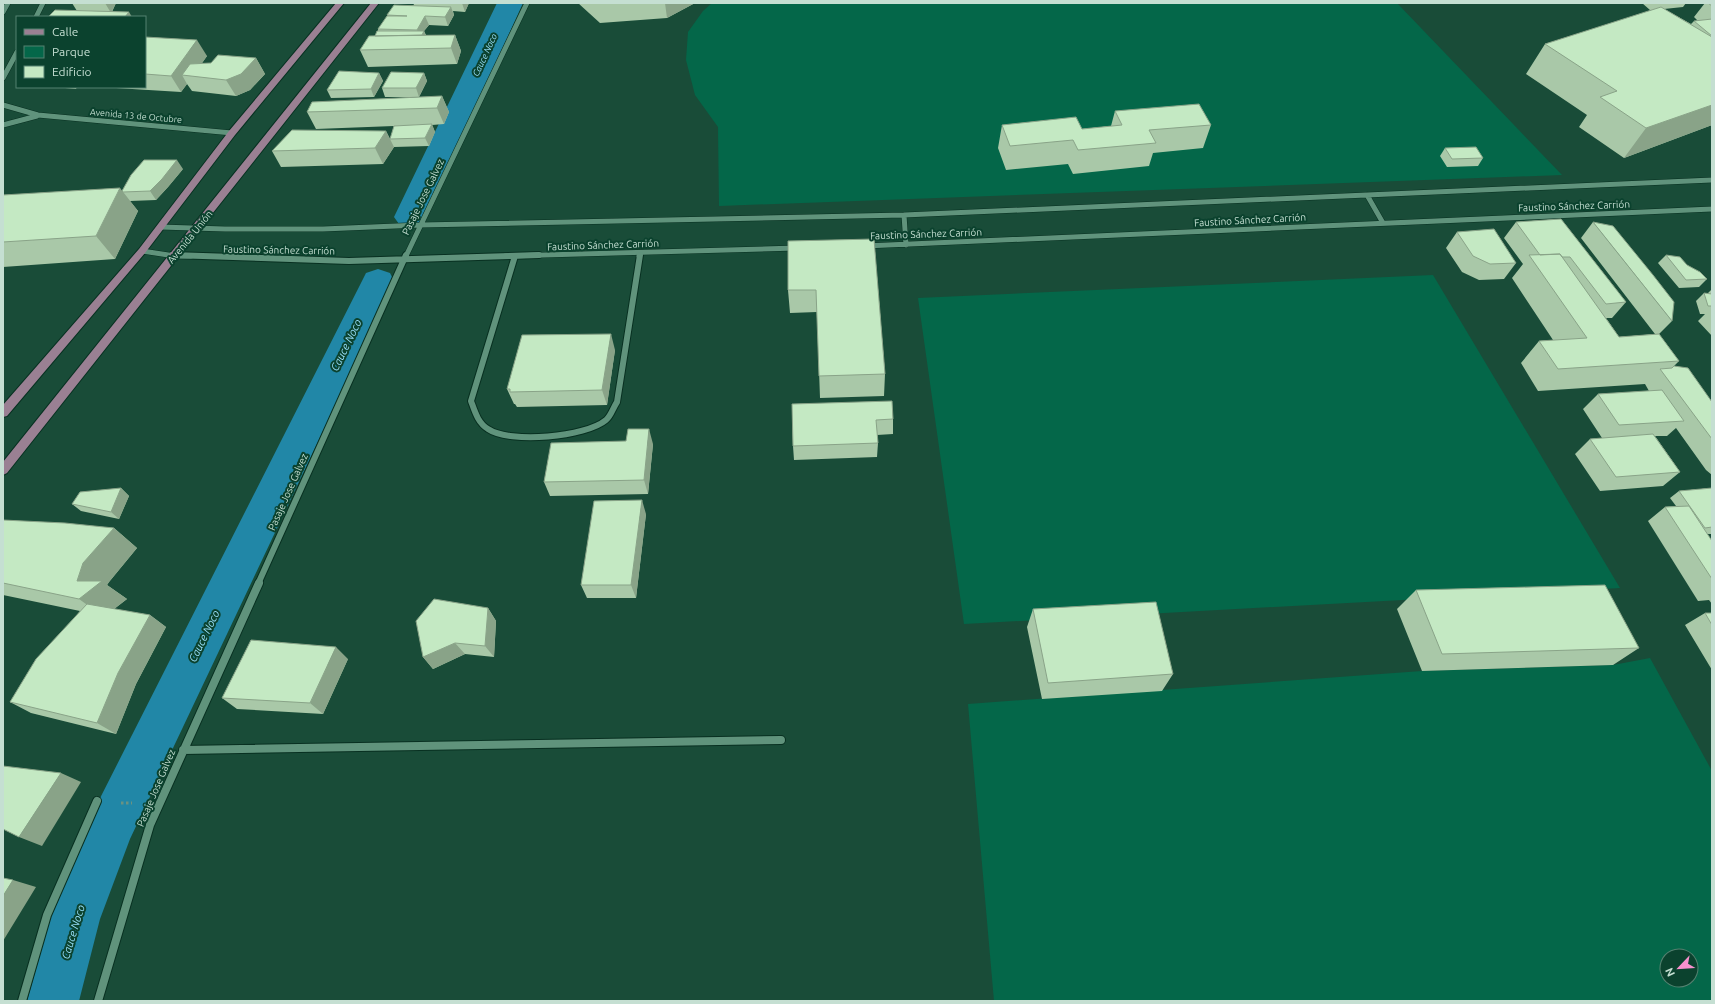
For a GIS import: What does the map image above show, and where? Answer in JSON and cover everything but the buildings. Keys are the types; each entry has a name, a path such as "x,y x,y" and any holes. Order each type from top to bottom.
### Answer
{"main road":[{"path":"3,413 142,251 232,133 340,3"},
{"name":"Avenida Unión","path":"3,470 375,3"}],"street":[{"path":"3,12 8,3"},
{"path":"36,16 43,3"},
{"name":"Pasaje Jose Galvez","path":"98,1001 150,825 420,225 527,3"},
{"path":"3,78 16,54"},
{"name":"Avenida 13 de Octubre","path":"3,105 38,116 232,133"},
{"name":"Avenida 13 de Octubre","path":"3,125 38,116"},
{"name":"Faustino Sánchez Carrión","path":"160,227 356,229 420,225 904,215 1712,180"},
{"path":"1368,195 1383,223"},
{"name":"Faustino Sánchez Carrión","path":"859,246 1712,209"},
{"path":"904,215 906,244"},
{"name":"Faustino Sánchez Carrión","path":"142,251 175,256 404,260 804,248"},
{"path":"515,256 471,401 477,419 490,430 508,436 565,436 586,431 606,420 617,402 640,253"},
{"path":"183,750 781,740"},
{"path":"22,1001 47,915 97,801"}],"path":[{"path":"117,803 138,803"}],"green space":[{"path":"712,3 1397,3 1562,175 719,206 718,127 695,95 686,60 688,32 703,11"},
{"path":"1433,275 1620,588 964,624 918,298"},
{"path":"1650,658 1712,771 1712,1001 994,1001 968,704 1422,671 1613,665"}],"waterway":[{"name":"Cauce Noco","path":"410,217 510,3"},
{"name":"Cauce Noco","path":"53,1001 75,919 110,829 378,281"}]}
